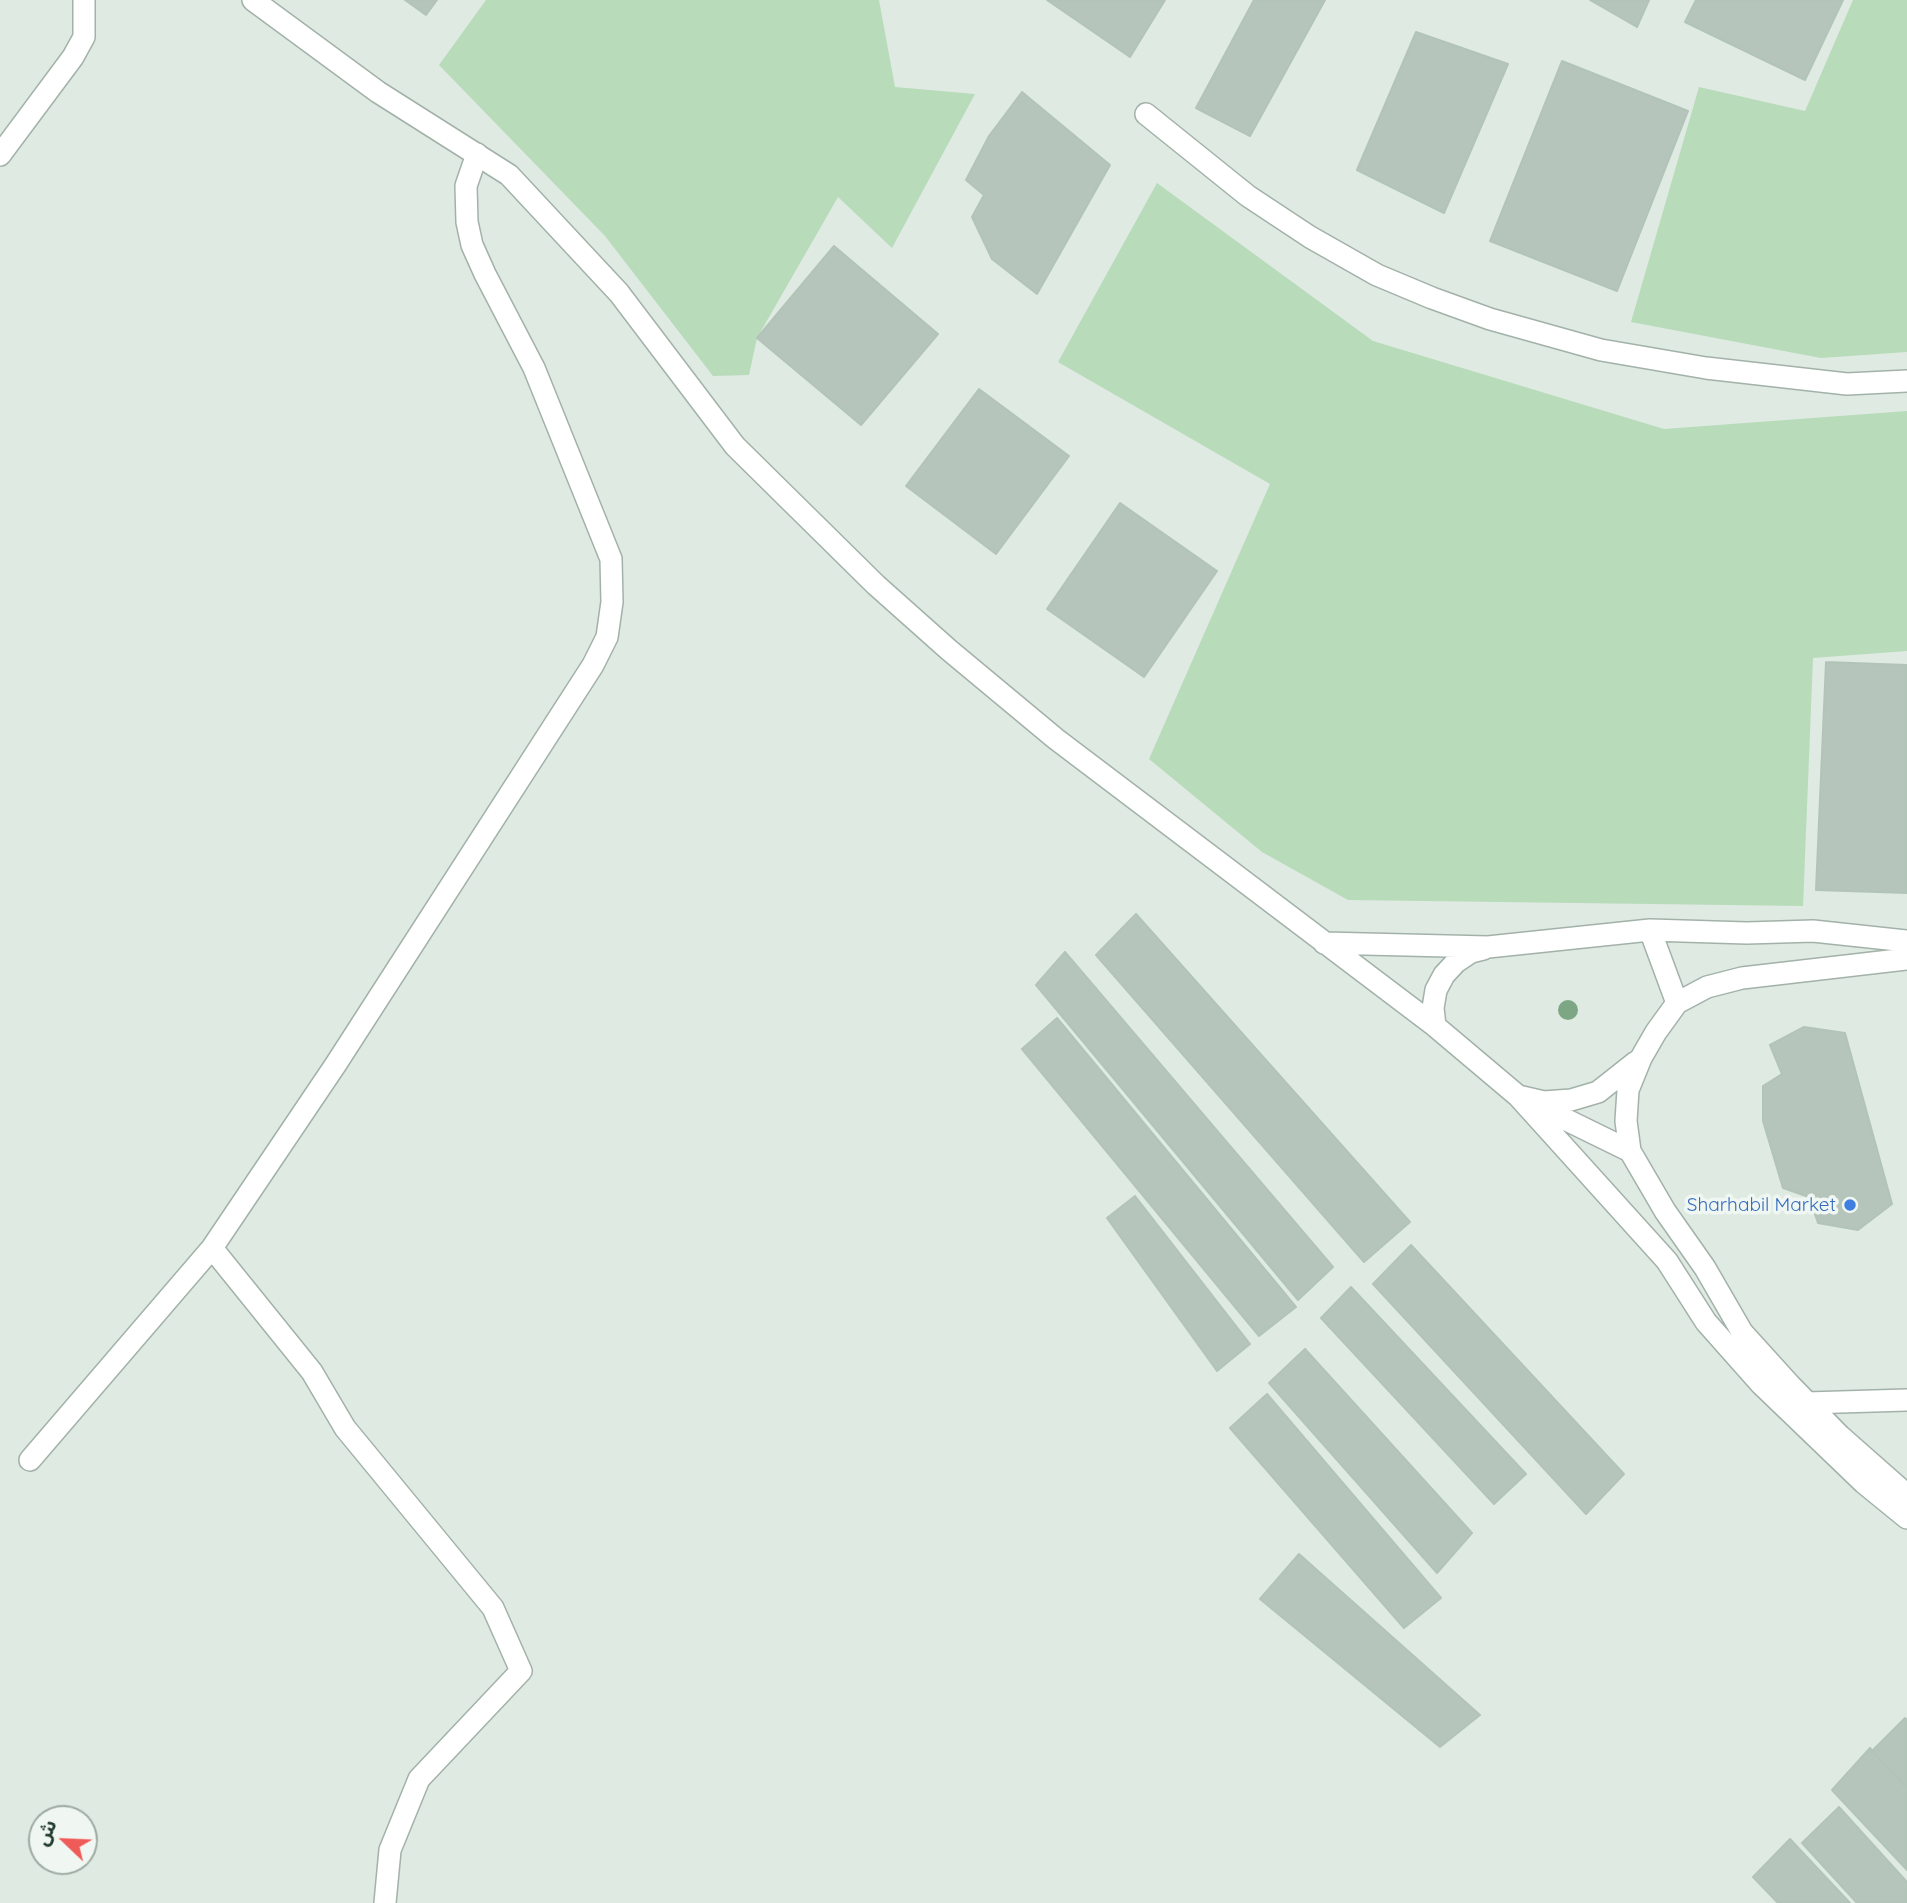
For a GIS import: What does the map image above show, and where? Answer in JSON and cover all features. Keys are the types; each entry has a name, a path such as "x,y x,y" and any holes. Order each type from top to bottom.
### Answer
{"street":[{"path":"0,155 73,57 84,37 84,0"},
{"path":"253,0 378,92 509,175 619,293 735,446 876,585 949,650 1056,739 1435,1026 1518,1096 1667,1261 1706,1322 1761,1384 1864,1483 1907,1518"},
{"path":"1146,114 1248,196 1310,237 1377,275 1443,303 1601,351 1679,364 1847,384 1907,381"},
{"path":"30,1460 212,1248 344,1053 593,665 607,638 612,602 611,559 534,368 472,245 467,222 466,186 477,154"},
{"path":"1324,943 1488,947 1650,930 1813,932 1877,936 1907,941"},
{"path":"1650,930 1677,1003"},
{"path":"1435,1026 1433,1008 1436,990 1444,975 1456,962 1471,952 1488,947"},
{"path":"1907,959 1800,969 1742,978 1707,987 1677,1003 1641,1058 1628,1090 1626,1121 1630,1151 1665,1211 1705,1268 1742,1332 1807,1403 1907,1495"},
{"path":"1518,1096 1544,1102 1572,1100 1598,1092 1641,1058"},
{"path":"1518,1096 1630,1151"},
{"path":"212,1248 312,1372 345,1428 493,1608 521,1671 419,1779 390,1850 385,1903"},
{"path":"1706,1322 1724,1302"},
{"path":"1807,1403 1907,1400"}],"green space":[{"path":"486,0 879,0 895,87 975,94 892,248 838,197 757,338 749,375 713,376 605,236 439,65"},
{"path":"1853,0 1907,0 1907,352 1821,358 1631,322 1699,87 1805,111"},
{"path":"1157,183 1373,341 1664,429 1907,411 1907,651 1813,658 1803,906 1348,900 1262,852 1149,759 1270,484 1058,362"}],"building":[{"path":"405,0 437,0 426,15"},
{"path":"1047,0 1165,0 1130,57"},
{"path":"1254,0 1325,0 1250,136 1196,108"},
{"path":"1590,0 1649,0 1637,27"},
{"path":"1696,0 1843,0 1805,80 1685,22"},
{"path":"1416,32 1508,64 1444,213 1357,170"},
{"path":"1562,61 1688,111 1617,291 1490,241"},
{"path":"1022,92 1110,165 1037,294 992,259 972,217 984,195 966,180 989,136"},
{"path":"834,246 938,334 861,425 757,338"},
{"path":"979,389 1069,456 996,554 906,486"},
{"path":"1120,503 1217,571 1144,677 1047,609"},
{"path":"1826,662 1907,665 1907,893 1816,890"},
{"path":"1136,914 1410,1222 1364,1262 1096,955"},
{"path":"1065,952 1333,1267 1298,1300 1036,985"},
{"path":"1057,1018 1296,1307 1259,1336 1022,1049"},
{"path":"1804,1027 1845,1033 1892,1204 1858,1230 1818,1223 1809,1197 1783,1188 1763,1121 1763,1086 1782,1074 1770,1045"},
{"path":"1135,1196 1250,1344 1217,1371 1107,1218"},
{"path":"1411,1245 1624,1474 1586,1514 1373,1284"},
{"path":"1351,1287 1526,1474 1494,1504 1321,1318"},
{"path":"1305,1349 1472,1533 1437,1573 1269,1383"},
{"path":"1267,1394 1441,1598 1404,1628 1230,1428"},
{"path":"1299,1554 1480,1715 1440,1747 1260,1599"},
{"path":"1905,1718 1907,1720 1907,1787 1872,1751"},
{"path":"1870,1748 1907,1789 1907,1870 1832,1790"},
{"path":"1839,1807 1907,1882 1907,1903 1857,1903 1802,1843"},
{"path":"1790,1839 1850,1903 1778,1903 1753,1877"}],"place":[{"name":"Sharhabil Market","path":"1850,1205"}]}
